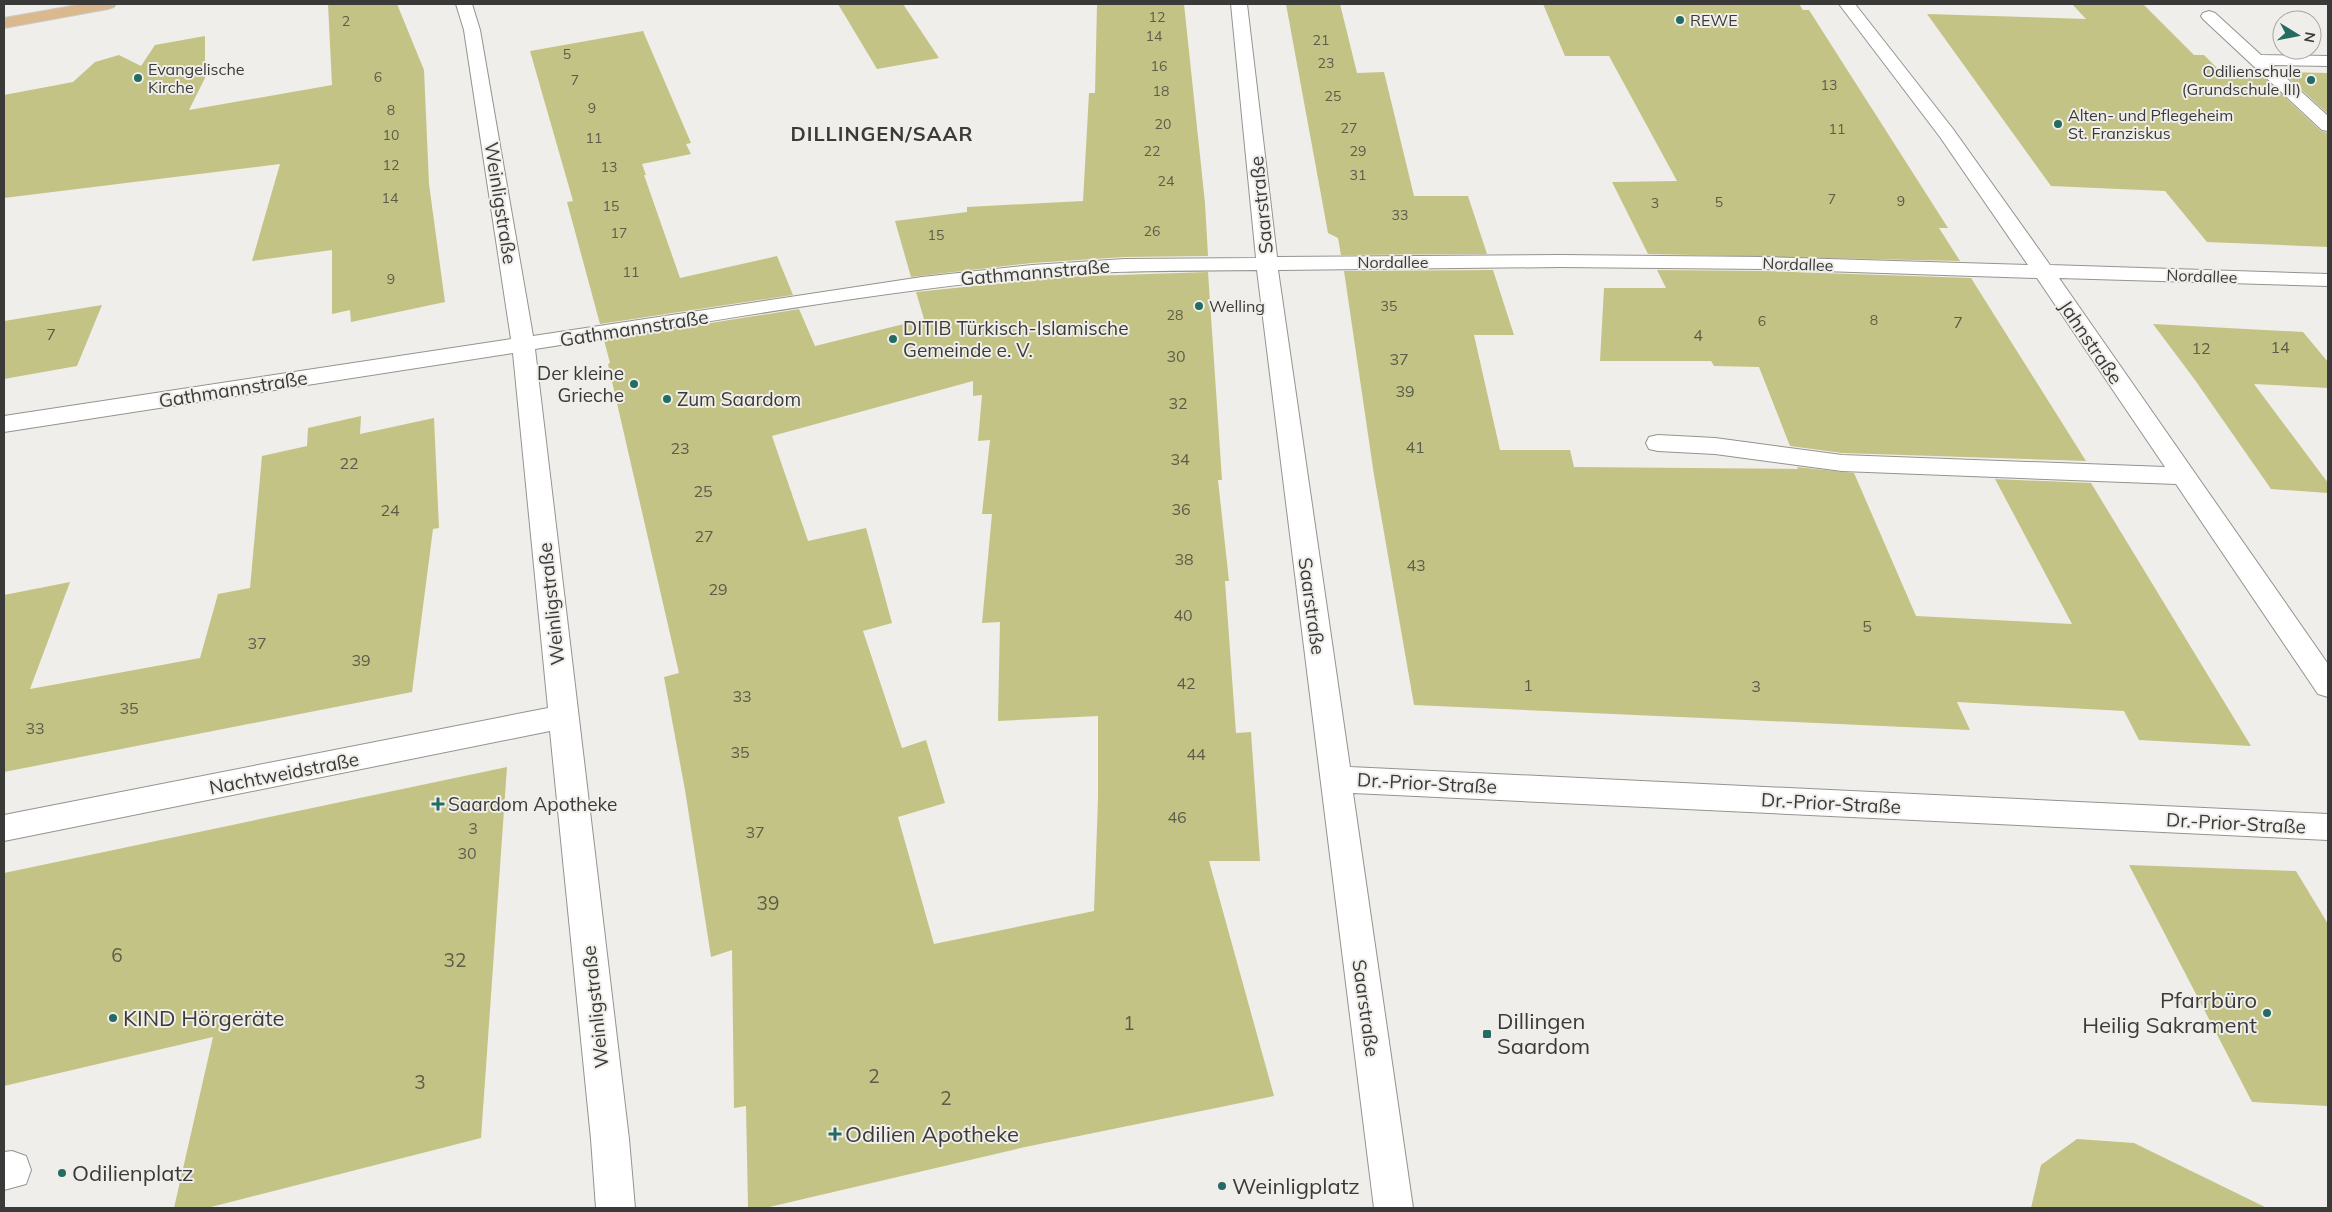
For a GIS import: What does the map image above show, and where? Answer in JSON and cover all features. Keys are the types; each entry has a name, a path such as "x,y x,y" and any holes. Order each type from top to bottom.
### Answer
{"main road":[{"path":"4,23 108,4"}],"street":[{"name":"Weinligstraße","path":"464,4 472,30 494,156 523,345 615,1208"},
{"name":"Saarstraße","path":"1239,4 1267,263 1393,1208"},
{"name":"Jahnstraße","path":"1847,4 1898,67 2044,272 2328,686"},
{"path":"2209,16 2328,126"},
{"path":"2257,60 2328,61"},
{"name":"Nordallee","path":"1267,263 1618,261 1764,263 2328,280"},
{"name":"Gathmannstraße","path":"4,424 922,283 1125,264 1267,263"},
{"path":"1658,443 1715,446 1842,463 2183,476"},
{"name":"Nachtweidstraße","path":"4,828 563,718"},
{"name":"Dr.-Prior-Straße","path":"1335,779 2328,827"}],"building":[{"path":"328,4 397,4 424,70 429,184 445,302 351,322 350,310 332,314 332,250 252,261 280,164 4,198 4,95 73,82 95,62 119,55 141,66 155,45 205,36 205,78 189,110 332,85"},
{"path":"838,4 903,4 939,58 877,69"},
{"path":"1097,4 1184,4 1205,203 1208,256 1125,257 1032,263 911,277 895,221 967,212 967,207 1083,201 1089,93 1095,93"},
{"path":"1286,4 1340,4 1357,73 1384,72 1414,196 1468,196 1487,254 1341,255 1338,238 1328,233"},
{"path":"1543,4 1799,4 1803,10 1809,10 1948,228 1939,228 1960,261 1648,254 1612,182 1677,181 1609,56 1565,56"},
{"name":"Alten- und Pflegeheim St. Franziskus","path":"2072,4 2143,4 2194,55 2204,55 2220,71 2257,71 2321,131 2328,133 2328,247 2207,242 2165,191 2051,186 1927,14 2086,19"},
{"path":"643,31 691,143 686,144 691,154 642,164 646,175 644,175 680,278 777,256 793,295 600,324 567,202 573,201 530,51"},
{"path":"2282,72 2328,73 2328,114"},
{"path":"1493,270 1514,335 1474,335 1500,450 1570,450 1574,467 1798,469 1797,467 1854,473 1916,616 2072,624 1995,479 2091,483 2251,746 2139,740 2124,711 1957,702 1970,730 1414,705 1374,475 1344,271"},
{"path":"1657,270 1764,271 1971,278 2086,461 1842,453 1790,446 1759,367 1714,366 1711,361 1600,361 1604,288 1666,288"},
{"path":"1208,272 1222,480 1218,480 1229,581 1225,581 1236,733 1251,732 1260,861 1209,861 1274,1096 1025,1147 765,1208 748,1208 746,1106 734,1108 732,950 711,957 685,790 664,677 679,673 604,340 799,309 815,346 924,319 916,292 1060,277","holes":["973,381 973,396 982,395 978,441 990,440 982,514 992,514 982,623 1000,622 998,721 1098,716 1098,799 1094,911 934,944 898,817 945,803 926,740 902,748 863,631 892,623 866,528 808,541 772,436"]},
{"path":"102,305 77,366 4,379 4,321"},
{"path":"2153,324 2303,332 2328,362 2328,388 2254,384 2328,483 2328,493 2271,489 2195,380"},
{"path":"361,416 360,434 434,418 439,528 433,529 412,692 4,772 4,595 70,582 30,689 200,658 218,594 250,588 262,456 307,446 308,428"},
{"path":"507,767 481,1138 207,1208 174,1208 213,1037 4,1086 4,873"},
{"name":"Pfarrbüro Heilig Sakrament","path":"2129,865 2296,871 2328,924 2328,1106 2252,1102"},
{"path":"2077,1139 2134,1143 2267,1208 2031,1208 2041,1165"}],"place":[{"name":"REWE","path":"1680,20"},
{"name":"Evangelische Kirche","path":"138,78"},
{"name":"Odilienschule (Grundschule III)","path":"2311,80"},
{"name":"Alten- und Pflegeheim St. Franziskus","path":"2058,124"},
{"name":"Welling","path":"1199,306"},
{"name":"DITIB Türkisch-Islamische Gemeinde e. V.","path":"893,339"},
{"name":"Der kleine Grieche","path":"634,384"},
{"name":"Zum Saardom","path":"667,399"},
{"name":"Saardom Apotheke","path":"438,804"},
{"name":"Pfarrbüro Heilig Sakrament","path":"2267,1013"},
{"name":"KIND Hörgeräte","path":"113,1018"},
{"name":"Dillingen Saardom","path":"1487,1034"},
{"name":"Odilien Apotheke","path":"835,1134"},
{"name":"Odilienplatz","path":"62,1173"},
{"name":"Weinligplatz","path":"1222,1186"}],"district":[{"name":"DILLINGEN/SAAR","path":"882,133"}]}
